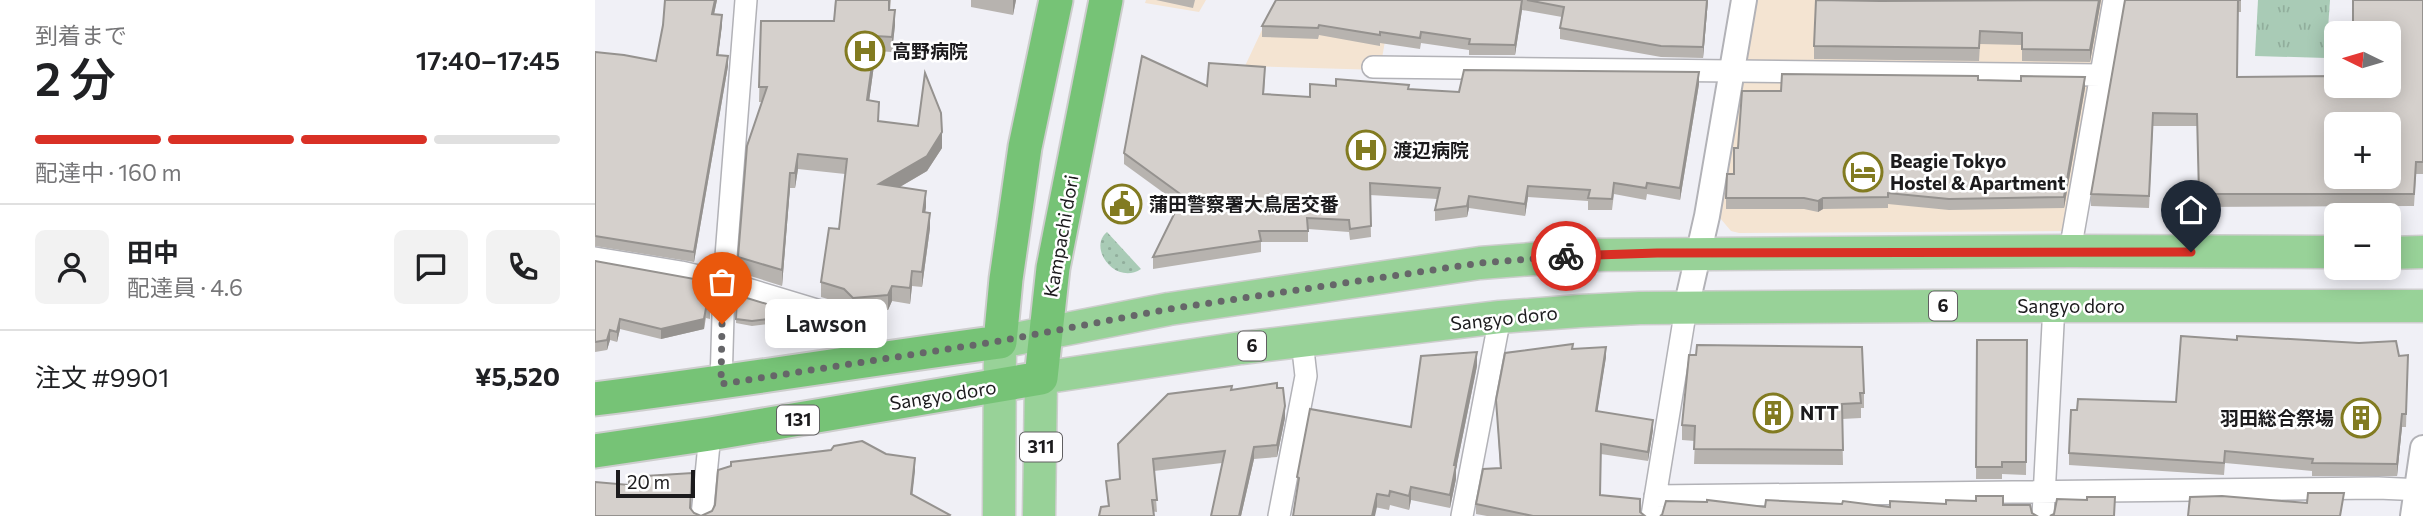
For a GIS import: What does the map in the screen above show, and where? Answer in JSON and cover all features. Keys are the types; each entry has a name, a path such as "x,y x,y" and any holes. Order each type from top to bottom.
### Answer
{"highway":[{"path":"595,399 721,384 1000,341 1025,147 1056,0"},
{"name":"Kampachi dori","path":"1041,378 1053,268 1106,0"},
{"name":"Sangyo doro","path":"595,452 1041,378"}],"main road":[{"path":"1000,341 1169,309 1480,263 1585,255 2070,250 2324,252"},
{"path":"2401,253 2423,252"},
{"name":"Sangyo doro","path":"1041,378 1241,348 1500,317 1580,311 2054,305 2423,306"},
{"name":"311","path":"999,516 1000,341"},
{"name":"Kampachi dori","path":"1039,516 1041,378"}],"street":[{"path":"721,384 724,282 746,0"},
{"path":"1744,0 1734,71 1700,254 1686,309 1654,506 2044,492 2378,488 2420,490"},
{"path":"2070,250 2114,0"},
{"path":"1373,67 2101,75"},
{"path":"595,258 724,282 840,317 868,360"},
{"path":"2043,516 2054,305"},
{"path":"1462,516 1500,317"},
{"path":"1279,516 1306,376 1301,341"},
{"path":"702,516 710,435"},
{"path":"2413,516 2420,490 2423,447"}],"shaded area":[{"path":"1146,0 1206,0 1199,12 1145,3"},
{"path":"1276,0 1392,0 1380,70 1245,66"},
{"path":"1755,0 2107,0 2096,69 1744,67"},
{"path":"1743,77 2090,77 2069,231 1731,231 1720,218 1719,212"}],"green space":[{"path":"2258,0 2330,0 2329,21 2324,21 2324,58 2255,56"},
{"path":"1107,232 1141,269 1122,273 1107,263 1100,247"}],"building":[{"path":"665,0 715,0 712,14 722,15 717,55 728,56 694,252 595,236 595,52 656,61"},
{"path":"836,0 889,0 889,10 895,10 892,37 876,36 867,100 879,102 878,121 918,126 925,73 941,113 942,132 927,156 879,184 926,191 923,212 930,213 922,272 912,271 910,288 892,286 888,295 853,298 844,289 821,282 829,228 839,229 847,159 798,154 795,173 790,173 782,270 738,257 747,146 767,87 759,87 761,21 834,21"},
{"path":"1276,0 1522,0 1515,45 1469,44 1470,39 1421,32 1420,38 1380,32 1380,35 1319,25 1318,28 1262,26"},
{"path":"1527,0 1707,0 1703,47 1661,46 1560,28 1564,7"},
{"path":"1816,0 2099,0 2090,50 2022,49 2022,33 1980,31 1979,48 1814,46"},
{"path":"2125,0 2238,0 2237,77 2324,76 2324,98 2401,98 2401,21 2353,21 2353,0 2423,0 2423,162 2416,162 2414,194 2199,194 2197,114 2153,113 2149,196 2091,194"},
{"path":"1142,56 1207,86 1209,63 1265,67 1263,94 1310,97 1310,84 1336,86 1336,79 1409,85 1408,89 1459,92 1464,70 1699,72 1680,188 1647,183 1646,188 1614,183 1612,199 1588,198 1590,190 1528,186 1525,204 1469,196 1467,206 1435,210 1440,188 1370,183 1371,226 1350,229 1349,220 1307,218 1308,231 1259,231 1261,241 1153,257 1183,196 1124,153"},
{"path":"1782,74 1978,76 1978,80 2021,81 2021,76 2085,77 2064,197 1949,199 1888,193 1888,197 1823,198 1818,201 1804,198 1726,198 1727,174 1734,174 1734,148 1738,148 1742,91 1781,91"},
{"path":"595,261 711,282 710,309 706,308 704,319 661,329 620,319 617,332 610,330 607,340 595,342"},
{"path":"737,295 803,315 752,321 736,319"},
{"path":"2181,336 2237,340 2237,336 2359,343 2396,341 2399,356 2408,355 2406,414 2402,414 2397,464 2312,463 2313,459 2225,451 2224,463 2069,453 2071,410 2077,410 2078,399 2176,402"},
{"path":"1977,340 2027,340 2026,462 2002,462 2002,467 1976,467"},
{"path":"1573,344 1572,349 1606,347 1596,411 1653,420 1648,452 1601,444 1600,495 1640,499 1640,512 1645,516 1533,516 1476,504 1483,469 1501,468 1496,400 1505,353"},
{"name":"NTT","path":"1697,345 1862,347 1864,393 1860,393 1861,403 1842,404 1843,450 1694,449 1695,426 1682,425 1689,355 1696,355"},
{"path":"1477,352 1450,495 1411,487 1409,496 1390,491 1389,496 1377,494 1372,516 1293,516 1297,477 1310,409 1411,427 1421,356"},
{"path":"1277,383 1277,388 1283,388 1285,406 1277,445 1254,447 1239,516 1211,516 1225,451 1153,459 1157,500 1152,500 1154,516 1099,516 1101,507 1109,506 1106,481 1120,479 1118,444 1168,394 1232,386 1231,390"},
{"path":"862,441 886,454 915,458 911,494 950,515 949,516 701,516 712,511 715,505 718,470 731,466 731,462 831,450 834,446"},
{"path":"692,473 690,508 701,516 595,516 595,482 629,485 629,477"},
{"path":"2308,493 2344,493 2340,516 2188,516 2190,497 2222,496 2307,503"},
{"path":"1976,496 2003,496 2003,505 2030,505 2032,513 2037,516 1660,516 1666,501 1707,500 1765,507 1766,500 1842,504 1843,501 1890,507 1890,501 1946,504 1946,500 1976,501"},
{"path":"2087,497 2115,497 2114,516 2050,516 2054,514 2057,499 2087,500"}],"way so far":[{"path":"722,324 721,384 1000,341 1169,309 1480,263 1566,256"}],"place":[{"name":"高野病院","path":"865,51"},
{"name":"渡辺病院","path":"1366,150"},
{"name":"Beagie Tokyo Hostel & Apartment","path":"1863,172"},
{"name":"蒲田警察署大鳥居交番","path":"1122,204"},
{"name":"Lawson","path":"722,324"},
{"name":"NTT","path":"1773,413"},
{"name":"羽田総合祭場","path":"2361,418"}],"route":[{"path":"1566,256 2070,250 2191,252"}]}
